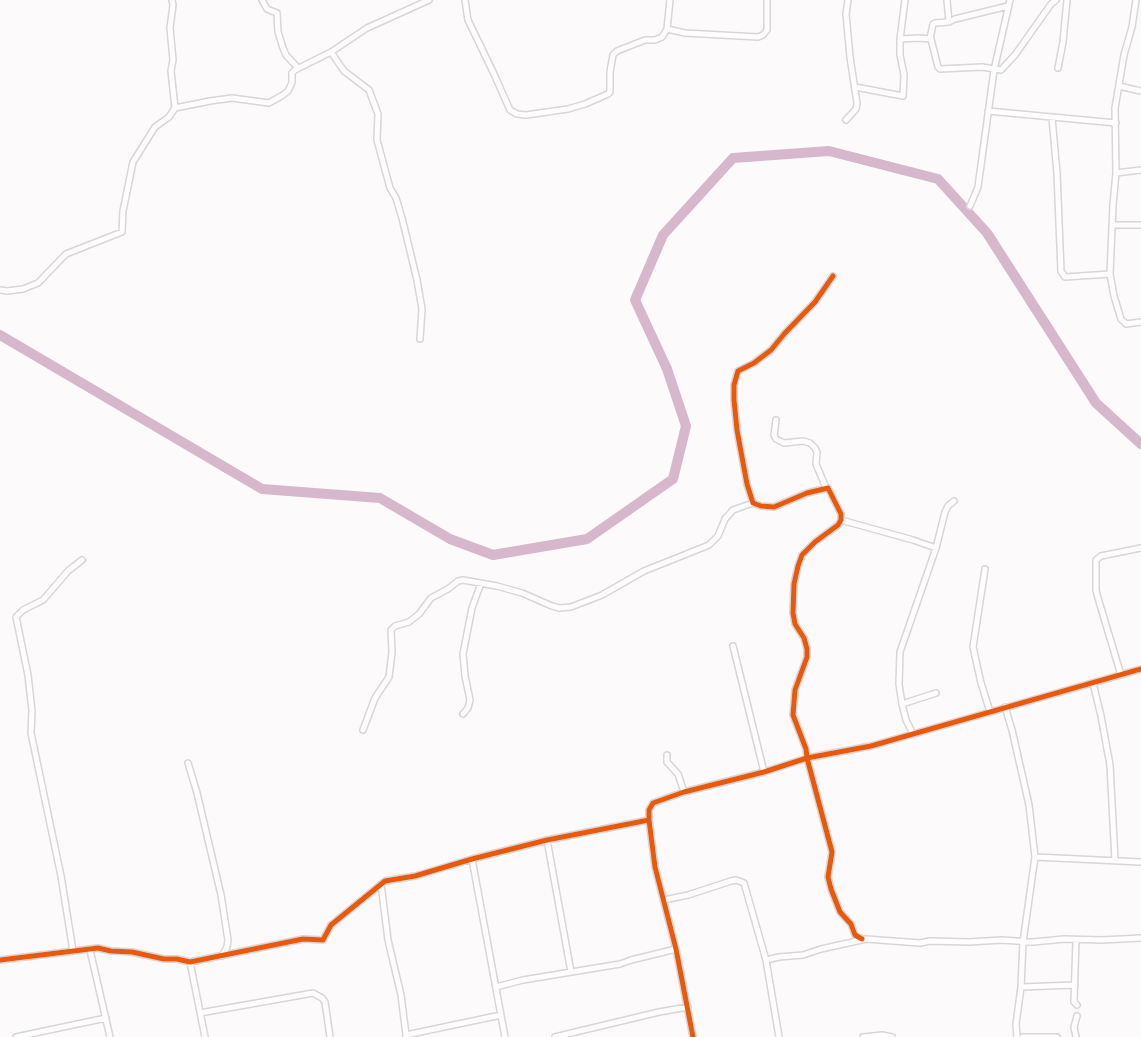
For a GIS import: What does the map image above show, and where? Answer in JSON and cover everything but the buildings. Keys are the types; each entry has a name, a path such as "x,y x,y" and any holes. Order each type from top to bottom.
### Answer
{"street":[{"path":"0,290 23,289 38,283 66,254 122,232 122,210 133,162 155,126 169,117 175,108 171,71 173,60 170,28 172,0"},
{"path":"262,0 267,9 277,13 278,32 283,48 286,55 298,68"},
{"path":"175,108 210,100 232,98 269,103 288,91 292,83 292,73 298,68 331,52 367,28 428,0"},
{"path":"464,0 468,20 510,110 517,114 568,109 606,95 610,92 612,58 615,52 645,40 659,38 664,35 670,0"},
{"path":"666,29 679,32 758,37 767,30 767,0"},
{"path":"846,120 856,109 846,14 848,0"},
{"path":"855,87 903,96 904,75 900,54 900,39 905,0"},
{"path":"947,0 949,22"},
{"path":"970,206 978,187 994,70 1010,0"},
{"path":"1008,6 949,22 934,23 931,39 939,69 954,70 982,67 994,70 1003,68 1056,0"},
{"path":"1058,68 1063,42 1067,0"},
{"path":"1136,0 1115,108 1116,173 1110,274 1121,319 1126,324 1141,322"},
{"path":"900,39 931,39"},
{"path":"331,52 344,71 369,90 378,114 377,140 390,188 395,196 402,218 417,280 422,309 420,339"},
{"path":"1119,86 1141,91"},
{"path":"988,111 1116,123"},
{"path":"1052,118 1057,173 1061,271 1065,277 1110,274"},
{"path":"1116,173 1141,170"},
{"path":"1113,225 1141,225"},
{"path":"753,503 747,484 737,430 734,400 736,373 739,369 754,363 774,348 785,333 815,302 833,276"},
{"path":"776,420 774,435 776,439 784,443 810,442 815,448 817,452 816,464 826,488 830,489 839,508 841,520"},
{"path":"363,730 375,698 389,677 392,652 390,633 393,628 409,622 419,614 431,598 448,589 458,580 510,589 558,608 571,607 602,595 644,571 709,545 718,536 725,519 734,509 753,503 769,507 779,506 807,493 826,488"},
{"path":"913,734 906,720 902,704 899,684 900,652 936,548 945,512 954,500"},
{"path":"841,520 936,548"},
{"path":"841,520 833,529 814,542 802,555 798,566 794,584 793,613 795,624 804,638 807,649 795,690 793,715 806,749 832,852 828,877 831,889 840,912 851,924 855,935 862,940"},
{"path":"1121,675 1096,590 1096,560 1101,556 1141,548"},
{"path":"73,952 61,876 31,732 32,711 28,674 16,617 23,610 44,600 68,571 82,560"},
{"path":"985,569 973,647 980,682 990,712"},
{"path":"463,714 468,708 470,700 465,676 464,654 472,608 481,583"},
{"path":"733,646 764,772"},
{"path":"694,1037 676,949 655,867 649,820 649,810 653,803 684,792 764,772 807,758 871,746 1141,669"},
{"path":"1093,683 1110,765 1115,860"},
{"path":"902,704 936,693"},
{"path":"1005,707 1029,805 1035,857 1023,942 1021,987 1016,1024 1017,1037"},
{"path":"667,755 667,762 678,774 684,792"},
{"path":"188,763 198,793 221,895 228,940 227,947 221,956"},
{"path":"0,960 98,948 190,962 303,939 323,940 330,926 380,884 392,879 416,876 472,859 547,840 649,820"},
{"path":"547,840 571,972"},
{"path":"1035,857 1141,862"},
{"path":"472,859 505,1037"},
{"path":"664,900 731,881 741,881 744,883 748,890 766,960 779,1037"},
{"path":"380,884 388,940 401,995 406,1036 501,1015"},
{"path":"766,960 803,955 862,940 918,944 930,941 969,942 1001,940 1023,942 1141,938"},
{"path":"1076,940 1074,1002 1077,1005"},
{"path":"496,987 522,980 620,964 676,949"},
{"path":"90,950 110,1037"},
{"path":"190,962 205,1037"},
{"path":"1021,987 1075,986"},
{"path":"200,1013 312,993 322,998 325,1002 329,1037"},
{"path":"555,1037 659,1012 688,1007"},
{"path":"1076,1037 1074,1027 1077,1016"},
{"path":"16,1037 106,1018"},
{"path":"863,1037 882,1035 892,1037"},
{"path":"1023,1037 1057,1037"}],"waterway":[{"path":"0,335 262,489 380,498 450,539 493,555 587,539 673,479 686,426 667,369 635,300 663,235 733,158 829,151 938,179 987,233 1096,403 1141,444"}],"cycle path":[{"path":"833,276 815,302 771,350 754,363 738,371 734,385 734,400 737,430 747,484 753,503 774,507 807,493 828,488 841,514 841,520 838,525 815,542 802,555 798,566 794,584 793,613 795,624 804,638 807,657 795,690 793,715 806,749 832,852 828,877 831,889 840,912 851,924 855,935 862,939"},
{"path":"693,1037 676,949 655,867 649,820 649,810 653,803 684,792 764,772 807,758 871,746 1141,669"},
{"path":"0,960 98,948 190,962 303,939 323,940 331,925 385,881 415,876 547,840 649,820"}]}
